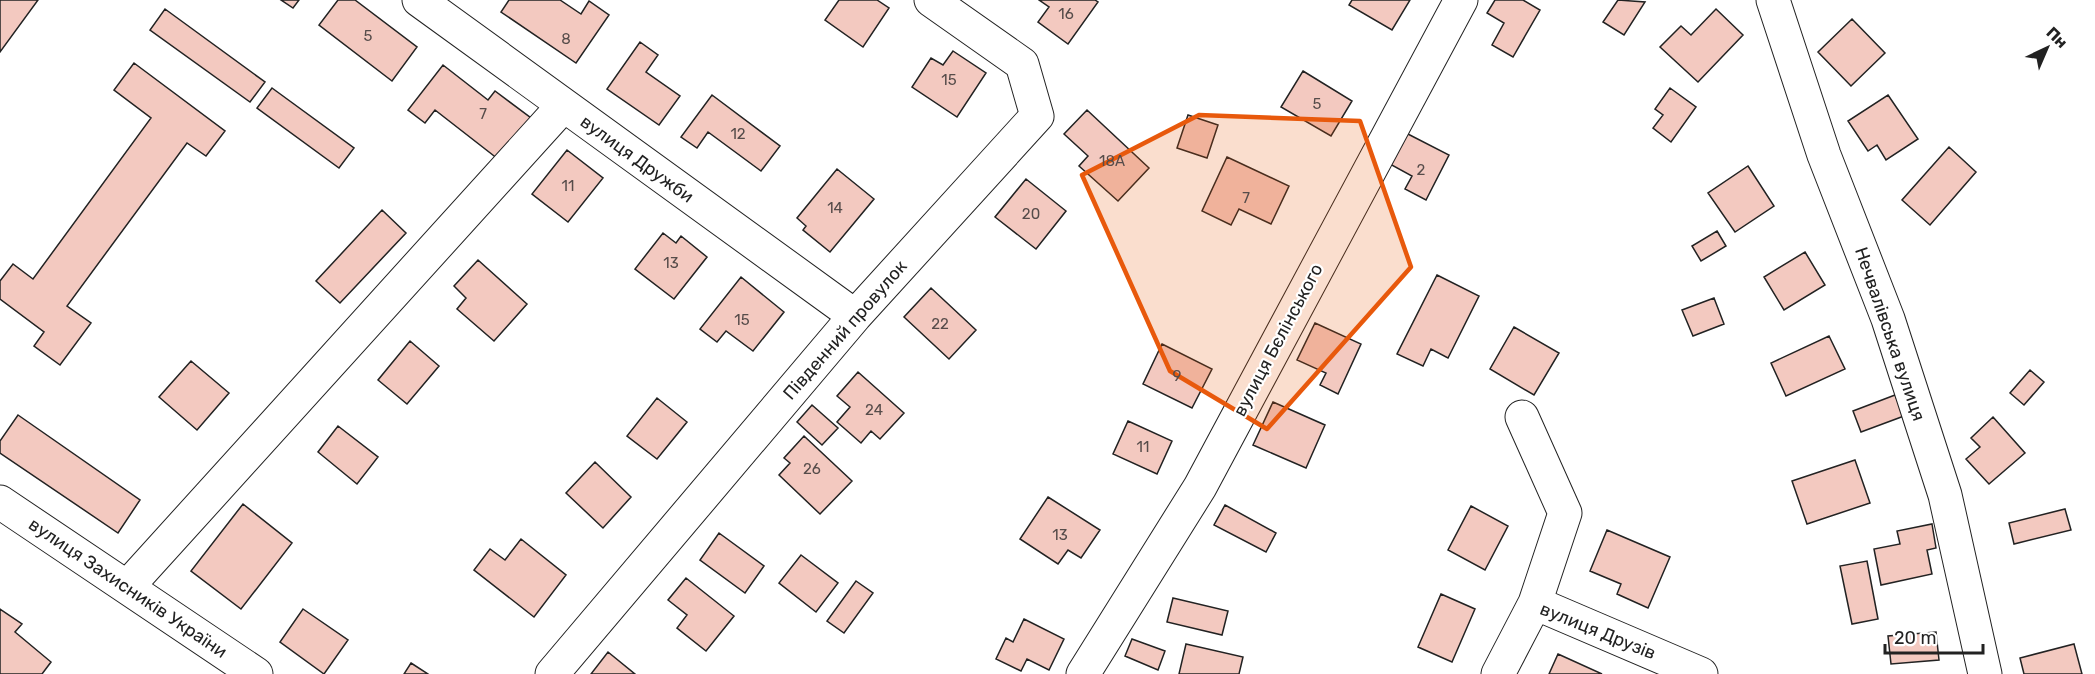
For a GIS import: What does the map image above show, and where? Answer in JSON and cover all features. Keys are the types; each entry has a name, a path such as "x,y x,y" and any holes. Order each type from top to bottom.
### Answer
{"street":[{"name":"вулиця Дружби","path":"419,0 855,316"},
{"name":"Південний провулок","path":"552,674 855,316 1036,116 1022,64 931,0"},
{"name":"вулиця Бєлінського","path":"1083,674 1200,486 1461,0"},
{"name":"Нечвалівська вулиця","path":"1773,0 1824,155 1888,319 1945,495 1985,674"},
{"path":"128,586 563,106"},
{"path":"1522,417 1565,513 1535,603"},
{"name":"вулиця Захисників України","path":"0,502 256,674"},
{"name":"вулиця Друзів","path":"1498,674 1535,603 1701,674"}],"highlighted area":[{"path":"1199,115 1360,121 1411,267 1267,429 1170,371 1082,175"}],"building":[{"path":"0,0 38,0 0,52"},
{"path":"281,0 299,0 293,8"},
{"path":"338,0 355,0 417,47 392,81 319,25"},
{"path":"509,0 560,0 581,14 589,1 609,15 576,63 501,12"},
{"path":"839,0 877,0 889,8 863,47 825,20"},
{"path":"1039,0 1095,0 1098,2 1068,44 1038,22 1049,7"},
{"path":"1352,0 1410,0 1392,30 1349,5"},
{"path":"1495,0 1523,0 1540,10 1513,57 1492,45 1504,23 1487,13"},
{"path":"1618,0 1645,2 1624,35 1603,22"},
{"path":"165,9 265,82 250,102 150,30"},
{"path":"1716,9 1743,35 1698,82 1660,47 1681,26 1691,35"},
{"path":"1852,19 1885,53 1851,86 1818,52"},
{"path":"640,42 658,55 646,72 680,96 659,125 607,89"},
{"path":"953,51 986,73 957,117 912,87 931,58 943,65"},
{"path":"134,63 225,131 206,156 187,143 67,306 91,323 60,365 34,346 44,332 0,299 0,281 13,264 33,279 151,118 114,90"},
{"path":"443,65 488,100 495,91 531,118 498,159 435,110 425,123 408,110"},
{"path":"1303,71 1352,101 1331,136 1281,107"},
{"path":"272,88 354,148 339,168 257,108"},
{"path":"1670,88 1696,107 1671,142 1653,128 1663,115 1655,109"},
{"path":"712,95 780,146 761,171 708,132 697,148 681,137"},
{"path":"1888,95 1918,139 1886,160 1877,145 1868,151 1848,121"},
{"path":"1087,110 1149,168 1118,201 1079,166 1088,156 1064,134"},
{"path":"1188,115 1218,125 1207,158 1177,148"},
{"path":"1404,132 1449,155 1426,200 1405,189 1412,176 1388,163"},
{"path":"1949,147 1976,172 1930,225 1902,200"},
{"path":"567,150 603,178 568,222 532,194"},
{"path":"1227,157 1289,186 1271,224 1239,209 1231,225 1202,211"},
{"path":"1748,166 1774,206 1735,232 1708,193"},
{"path":"837,169 874,199 830,252 803,230 806,226 797,218"},
{"path":"1026,179 1066,211 1036,249 995,217"},
{"path":"382,210 406,233 340,303 316,281"},
{"path":"1717,231 1726,246 1701,261 1692,246"},
{"path":"663,233 676,243 681,236 707,257 674,299 635,269"},
{"path":"1805,252 1825,285 1784,310 1764,277"},
{"path":"478,260 527,304 494,341 457,309 466,298 454,286"},
{"path":"1437,275 1479,296 1448,358 1431,349 1423,366 1397,354"},
{"path":"741,277 784,312 753,351 726,331 717,342 700,329"},
{"path":"931,288 976,330 949,359 904,317"},
{"path":"1714,298 1724,324 1693,336 1682,310"},
{"path":"1315,323 1361,344 1338,394 1320,385 1326,373 1297,360"},
{"path":"1514,327 1559,353 1534,395 1490,369"},
{"path":"1829,336 1845,369 1786,396 1771,363"},
{"path":"410,341 439,366 407,404 378,380"},
{"path":"1162,344 1212,369 1192,408 1143,384"},
{"path":"191,361 229,393 197,430 159,397"},
{"path":"2030,370 2044,382 2024,405 2010,393"},
{"path":"858,372 904,413 880,439 871,431 861,443 837,422 850,407 837,396"},
{"path":"1895,395 1904,416 1861,432 1853,411"},
{"path":"657,398 687,422 657,459 627,436"},
{"path":"1273,402 1325,425 1306,468 1253,445"},
{"path":"812,405 838,428 822,445 797,422"},
{"path":"18,415 140,500 118,533 0,453 0,441"},
{"path":"1993,417 2025,453 1989,484 1966,459 1980,447 1971,438"},
{"path":"1128,421 1172,441 1157,474 1113,454"},
{"path":"338,426 378,457 357,484 318,452"},
{"path":"804,436 852,481 820,514 779,475 790,463 784,458"},
{"path":"1855,460 1870,503 1807,524 1792,481"},
{"path":"595,462 631,497 603,528 566,493"},
{"path":"1048,497 1100,530 1081,558 1068,550 1058,564 1020,539"},
{"path":"243,504 292,543 241,609 191,571"},
{"path":"1225,505 1276,533 1266,552 1214,525"},
{"path":"1471,506 1508,526 1485,570 1448,550"},
{"path":"2065,509 2071,530 2014,544 2009,523"},
{"path":"1932,524 1936,548 1927,550 1932,574 1881,585 1874,549 1900,544 1897,531"},
{"path":"1607,530 1670,557 1648,608 1617,594 1621,584 1590,571"},
{"path":"719,533 764,566 745,593 700,560"},
{"path":"521,539 566,575 534,617 474,570 490,549 505,560"},
{"path":"801,555 838,583 816,612 779,583"},
{"path":"1867,561 1878,619 1852,624 1840,566"},
{"path":"686,578 734,616 706,651 677,628 687,615 668,600"},
{"path":"856,581 873,593 844,633 827,621"},
{"path":"1441,594 1475,609 1452,662 1418,647"},
{"path":"1173,598 1228,611 1222,635 1167,622"},
{"path":"0,609 22,624 15,632 51,662 42,674 0,674"},
{"path":"303,609 348,640 324,674 280,642"},
{"path":"1024,619 1064,639 1049,670 1027,659 1021,671 996,659 1006,638 1013,642"},
{"path":"1936,632 1939,660 1891,664 1888,636"},
{"path":"1132,639 1165,651 1158,670 1125,656"},
{"path":"1186,644 1243,657 1239,674 1179,674"},
{"path":"2074,644 2082,674 2024,674 2020,658"},
{"path":"608,652 635,674 591,674"},
{"path":"1558,654 1602,674 1549,674"},
{"path":"411,663 428,674 404,674"}]}
